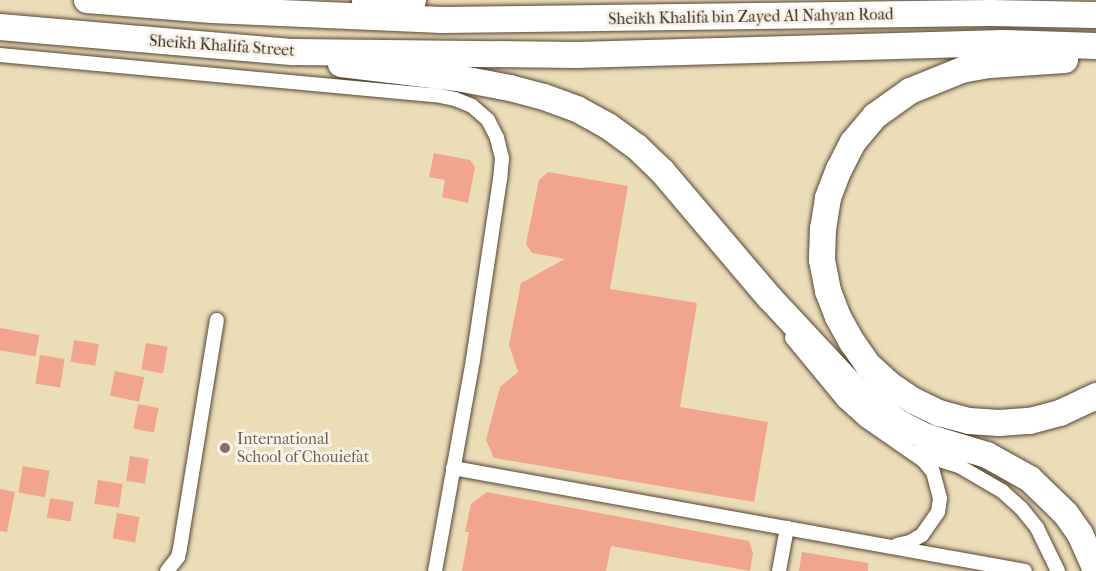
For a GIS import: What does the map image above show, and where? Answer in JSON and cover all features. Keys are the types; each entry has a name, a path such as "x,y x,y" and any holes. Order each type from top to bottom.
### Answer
{"highway":[{"path":"87,0 313,15 338,4 412,0"},
{"name":"Sheikh Khalifa bin Zayed Al Nahyan Road","path":"313,15 442,20 991,13 1096,15"},
{"name":"Sheikh Khalifa Street","path":"0,27 294,52 444,52"},
{"name":"Sheikh Khalifa bin Zayed Al Nahyan Road","path":"444,52 577,55 1003,44 1096,46"},
{"path":"294,52 352,66 457,78 544,96 577,109 608,126 637,147 662,171 769,297 851,385 874,406 899,423 927,437 987,455 1030,479 1066,514 1080,534 1096,570"},
{"path":"1096,58 989,64 935,79 910,91 875,116 853,142 828,198 823,229 822,260 831,299 852,342 868,365 914,401 939,413 969,421 999,423 1030,421 1060,413 1096,396"}],"street":[{"path":"0,55 424,94 455,99 472,106 488,120 497,138 502,158 489,256 435,571"},
{"path":"769,297 792,339 838,394 866,420 914,452 933,472 939,484 938,512 931,524 910,542 883,545"},
{"path":"166,571 178,557 180,548 217,320"},
{"path":"914,452 959,466 1002,491 1037,528 1058,571"},
{"path":"453,468 1025,571"},
{"path":"779,571 787,528"}],"building":[{"path":"434,153 470,160 475,167 468,203 442,197 445,180 429,177"},
{"path":"548,172 628,186 610,289 697,303 680,407 768,422 754,502 494,458 486,440 500,387 518,372 509,345 521,283 565,259 532,253 526,244 539,180"},
{"path":"0,328 39,335 36,357 0,350"},
{"path":"74,340 99,344 95,366 71,362"},
{"path":"146,343 168,347 163,373 141,370"},
{"path":"40,355 65,359 60,388 35,384"},
{"path":"115,371 144,377 139,402 110,395"},
{"path":"138,404 159,408 154,433 133,429"},
{"path":"130,456 149,459 145,484 126,481"},
{"path":"23,466 50,471 45,497 18,493"},
{"path":"98,480 123,484 119,508 94,504"},
{"path":"0,489 15,492 7,532 0,531"},
{"path":"487,492 749,541 753,553 750,571 611,546 606,571 462,571 469,532 465,532 471,504"},
{"path":"50,498 74,502 71,522 47,518"},
{"path":"117,513 140,517 135,543 112,539"},
{"path":"802,552 868,563 868,571 799,571"}],"place":[{"name":"International School of Chouiefat","path":"225,448"}]}
